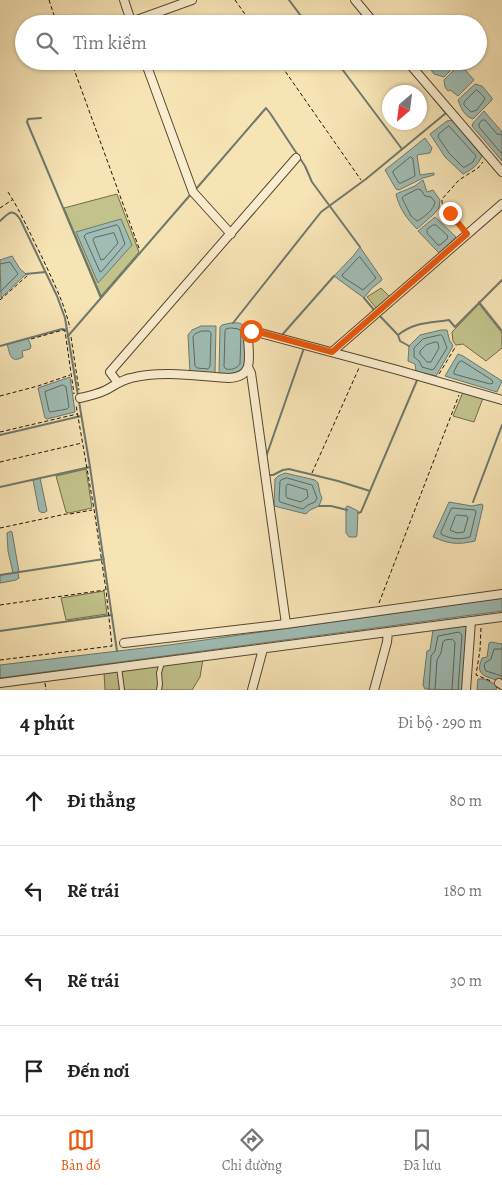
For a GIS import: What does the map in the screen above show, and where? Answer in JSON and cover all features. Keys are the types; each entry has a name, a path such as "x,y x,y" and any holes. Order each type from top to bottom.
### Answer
{"street":[{"path":"124,0 129,15"},
{"path":"153,15 192,0"},
{"path":"355,0 368,15"},
{"path":"148,70 191,188 231,234"},
{"path":"415,70 502,172"},
{"path":"118,383 110,372 296,158"},
{"path":"332,352 502,204"},
{"path":"77,399 99,393 129,378 153,374 234,378 246,372 248,367 248,335 251,331 255,331 502,400"},
{"path":"248,367 251,373 286,624"},
{"path":"124,643 286,624 502,594"},
{"path":"0,683 502,617"},
{"path":"466,690 470,621"},
{"path":"374,690 388,632"},
{"path":"252,690 263,648"}],"lane":[{"path":"159,690 159,673 162,662"},
{"path":"119,668 122,690"}],"path":[{"path":"49,0 54,15"},
{"path":"235,0 246,15"},
{"path":"74,70 139,248"},
{"path":"284,70 361,180"},
{"path":"467,234 442,202 442,199 459,180 478,168 488,156"},
{"path":"8,192 24,220 62,299 70,328"},
{"path":"0,208 13,200"},
{"path":"0,300 28,275"},
{"path":"30,339 65,331 71,375 77,399"},
{"path":"0,660 112,646 94,509 77,414 71,337"},
{"path":"435,381 456,346"},
{"path":"312,473 362,360"},
{"path":"0,396 71,375"},
{"path":"376,611 462,389"},
{"path":"0,432 77,414"},
{"path":"0,462 83,442"},
{"path":"0,528 94,509"},
{"path":"0,605 106,590"},
{"path":"481,620 480,650 476,674 500,684"}],"green space":[{"path":"117,194 139,252 101,296 64,208"},
{"path":"381,288 390,297 377,309 367,297"},
{"path":"479,304 502,333 502,348 486,361 463,344 456,345 453,341 452,332"},
{"path":"463,392 483,398 474,422 453,416"},
{"path":"86,469 92,508 66,512 56,476"},
{"path":"104,591 107,614 66,620 61,598"},
{"path":"203,659 200,677 192,690 105,690 104,672"}],"water":[{"path":"431,70 450,71 444,77 434,74"},
{"path":"454,70 465,70 474,80 458,96 450,90 448,91 444,80"},
{"path":"475,84 482,86 492,100 473,119 465,114 458,100"},
{"path":"484,111 502,132 502,161 472,126"},
{"path":"452,120 482,156 474,167 463,174 445,157 430,134 447,121"},
{"path":"425,138 432,148 430,153 417,155 420,175 434,173 434,175 423,178 399,190 396,189 385,170"},
{"path":"423,180 427,192 433,190 440,200 439,208 417,229 404,213 396,194 415,186"},
{"path":"435,217 456,237 439,253 418,231"},
{"path":"121,219 132,245 98,283 76,232"},
{"path":"360,247 382,279 364,298 334,276"},
{"path":"12,256 20,269 26,274 1,298 0,260"},
{"path":"231,323 243,325 245,328 246,345 245,366 243,370 230,375 219,373 220,327"},
{"path":"201,326 216,326 215,374 190,373 188,335 192,330"},
{"path":"447,330 453,346 436,376 416,371 415,364 408,361 409,346 420,335"},
{"path":"28,338 31,346 30,349 22,351 23,357 13,359 7,344"},
{"path":"458,354 502,381 497,392 445,376"},
{"path":"70,377 75,412 45,418 38,388"},
{"path":"285,473 315,480 318,483 322,498 319,506 306,514 274,506 275,479"},
{"path":"40,478 47,511 44,512 39,511 33,480"},
{"path":"449,502 472,506 482,504 475,541 454,543 433,537"},
{"path":"348,506 358,511 356,537 349,537 346,533 346,507"},
{"path":"11,531 19,578 0,583 0,575 13,573 8,551 7,533"},
{"path":"502,598 502,611 0,678 0,665 169,645"},
{"path":"465,626 467,628 463,690 425,689 423,685 427,651 430,650 433,630"},
{"path":"489,643 502,644 502,682 483,675 480,669 482,658 487,657"},
{"path":"478,679 484,679 497,685 496,690 477,690"}],"waterway":[{"path":"289,0 300,15"},
{"path":"343,70 402,149"},
{"path":"427,89 446,113 427,129"},
{"path":"196,189 266,108 305,166 312,182 360,247"},
{"path":"41,118 28,119 27,122 101,298"},
{"path":"233,323 321,212 366,179 425,130"},
{"path":"68,336 191,194"},
{"path":"0,221 10,213 15,213 20,219 57,296 65,318 90,467 117,651"},
{"path":"26,274 45,272"},
{"path":"282,335 334,276"},
{"path":"398,335 416,325 449,320 455,327 502,280"},
{"path":"364,298 375,311"},
{"path":"479,302 502,331"},
{"path":"378,314 398,335 400,341 409,346"},
{"path":"0,346 62,329 67,330"},
{"path":"266,457 304,348"},
{"path":"358,513 361,512 418,378"},
{"path":"0,435 81,416"},
{"path":"473,502 502,425"},
{"path":"0,487 90,467"},
{"path":"268,474 273,475 289,469 370,491"},
{"path":"319,506 331,506 347,510"},
{"path":"0,575 104,559"},
{"path":"0,631 112,615"}],"route":[{"path":"251,331 332,352 467,234 450,213"}]}
